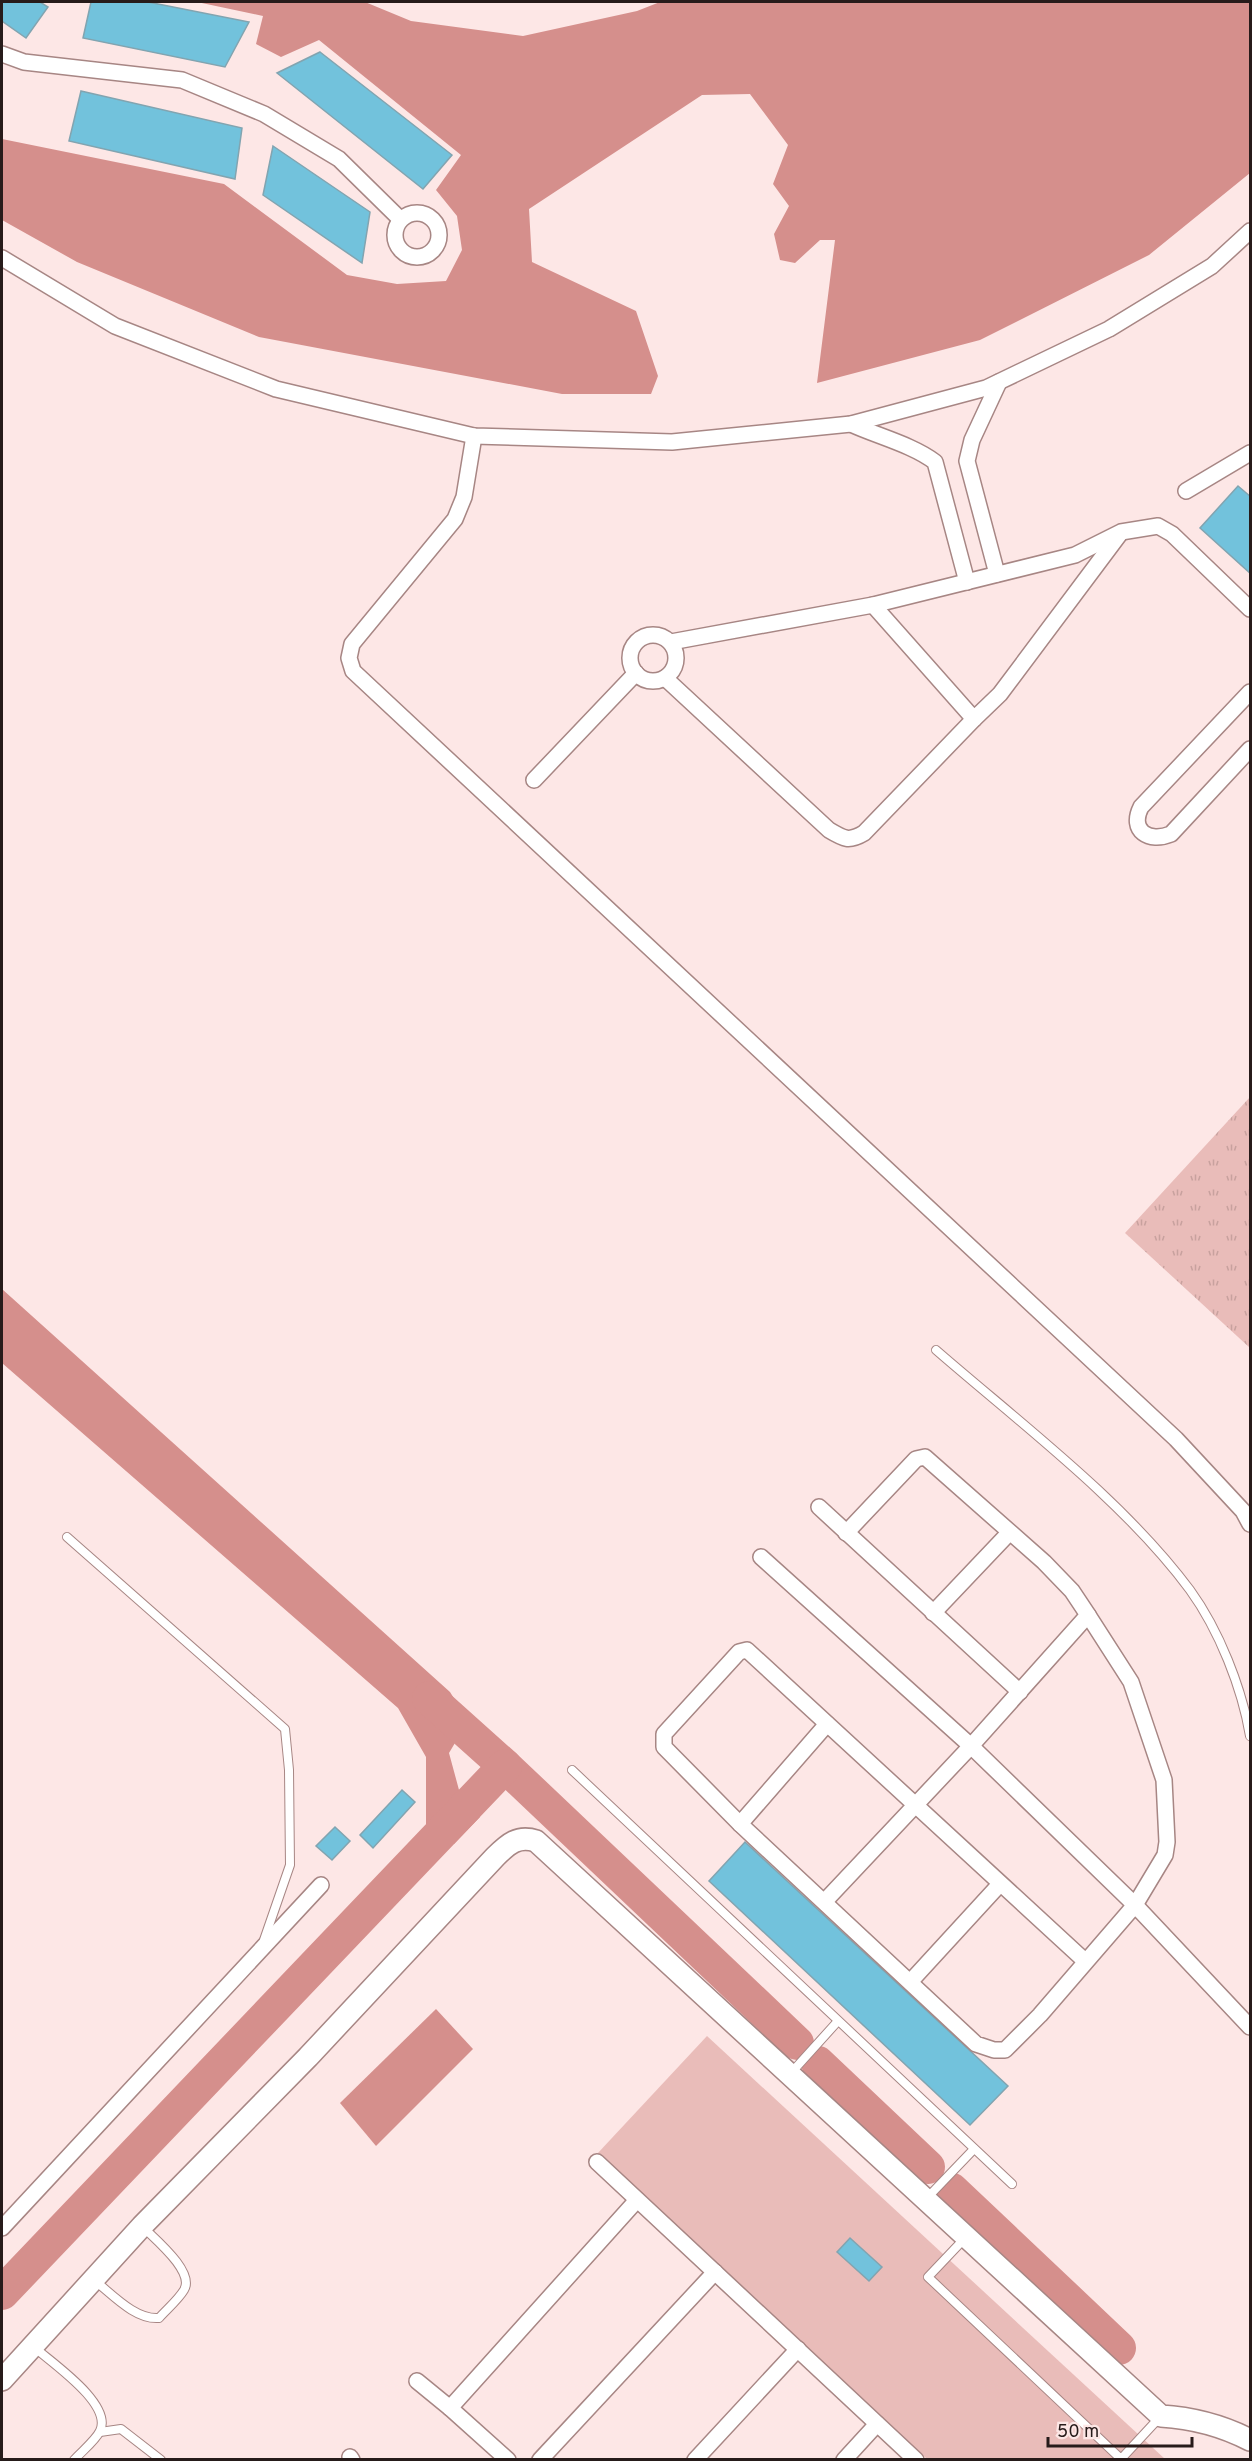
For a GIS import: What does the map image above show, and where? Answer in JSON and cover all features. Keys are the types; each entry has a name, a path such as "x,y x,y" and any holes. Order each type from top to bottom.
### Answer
{"main road":[{"path":"2,2380 142,2226 308,2057 495,1857 507,1845 526,1837 536,1841 1161,2416 1192,2418 1227,2428 1251,2440"}],"street":[{"path":"2,54 24,63 182,81 264,114 339,159 400,219"},
{"path":"2,258 115,326 276,388 474,436 672,442 851,424 986,388 1109,329 1212,266 1251,231"},
{"path":"997,574 967,461 972,440 999,381"},
{"path":"851,424 885,440 914,449 935,462 967,582"},
{"path":"474,436 464,497 455,519 351,644 349,658 354,671 1176,1439 1251,1524"},
{"path":"1186,490 1248,457"},
{"path":"671,642 873,605 1075,555 1121,532 1158,526 1172,534 1251,609"},
{"path":"666,678 829,831 844,839 852,840 864,833 1000,694 1121,532"},
{"path":"873,605 974,719"},
{"path":"657,634 671,642 677,657 672,672 666,678 650,681 636,674 630,658 635,643 641,638 657,634"},
{"path":"534,780 636,674"},
{"path":"1251,692 1141,807 1136,817 1137,825 1146,835 1159,839 1171,834 1251,749"},
{"path":"846,1533 920,1457 927,1458 1044,1562 1072,1591 1131,1682 1164,1780 1167,1824 1165,1855 1135,1905 1040,2014 1005,2050 994,2050 976,2043 740,1824 664,1746 664,1734 743,1650 747,1650 1085,1961"},
{"path":"819,1507 1020,1692"},
{"path":"933,1613 1009,1533"},
{"path":"761,1557 971,1746 1135,1905 1250,2025"},
{"path":"825,1901 971,1746 1088,1615"},
{"path":"740,1824 827,1724"},
{"path":"910,1981 1000,1884"},
{"path":"2,2228 321,1885"},
{"path":"597,2162 916,2460"},
{"path":"450,2408 637,2200"},
{"path":"540,2460 715,2272"},
{"path":"695,2460 798,2349"},
{"path":"417,2381 508,2460"},
{"path":"844,2460 877,2424"}],"lane":[{"path":"936,1350 1073,1468 1135,1527 1191,1591 1231,1665 1251,1736"},
{"path":"67,1537 285,1729 289,1770 290,1864 261,1950"},
{"path":"572,1770 1012,2184"},
{"path":"790,2074 838,2021"},
{"path":"926,2199 974,2149"},
{"path":"93,2280 139,2314 148,2319 159,2318 185,2289 187,2281 183,2268 142,2226"},
{"path":"966,2236 928,2277 1113,2451 1122,2459 1161,2416"},
{"path":"33,2346 96,2402 103,2417 100,2432 74,2460"},
{"path":"100,2432 121,2429 161,2460"}],"green space":[{"path":"1250,1097 1250,1348 1125,1233"},
{"path":"707,2036 1165,2459 927,2459 597,2154"}],"shaded area":[{"path":"197,2 365,2 411,21 523,36 637,11 660,2 1250,2 1250,173 1149,255 980,340 817,383 835,240 820,240 795,263 780,260 774,234 789,206 773,184 788,145 750,94 702,95 529,209 532,262 636,311 658,376 651,394 562,394 259,337 77,262 2,220 2,139 224,184 347,275 397,284 446,281 462,250 457,216 436,190 461,155 319,40 281,57 256,44 263,16"},
{"path":"2,1289 450,1692 468,1721 449,1753 462,1801 480,1817 454,1844 426,1824 426,1757 398,1708 2,1363"},
{"path":"436,2009 473,2049 376,2146 340,2103"}],"building":[{"path":"2,2 40,2 48,7 26,38 2,21"},
{"path":"91,2 148,2 249,22 225,67 83,38"},
{"path":"320,52 452,155 423,189 277,73"},
{"path":"81,91 242,128 235,179 69,141"},
{"path":"273,146 370,212 362,263 263,195"},
{"path":"1238,486 1251,497 1251,574 1200,528"},
{"path":"402,1790 415,1802 373,1848 360,1835"},
{"path":"335,1827 350,1841 332,1860 316,1846"},
{"path":"745,1842 1008,2086 970,2125 709,1881"},
{"path":"850,2238 882,2267 869,2281 837,2252"}],"waterway":[{"path":"429,1698 505,1766 797,2043"},
{"path":"2,2293 505,1766"},
{"path":"818,2063 928,2167"},
{"path":"952,2190 1119,2348"}]}
